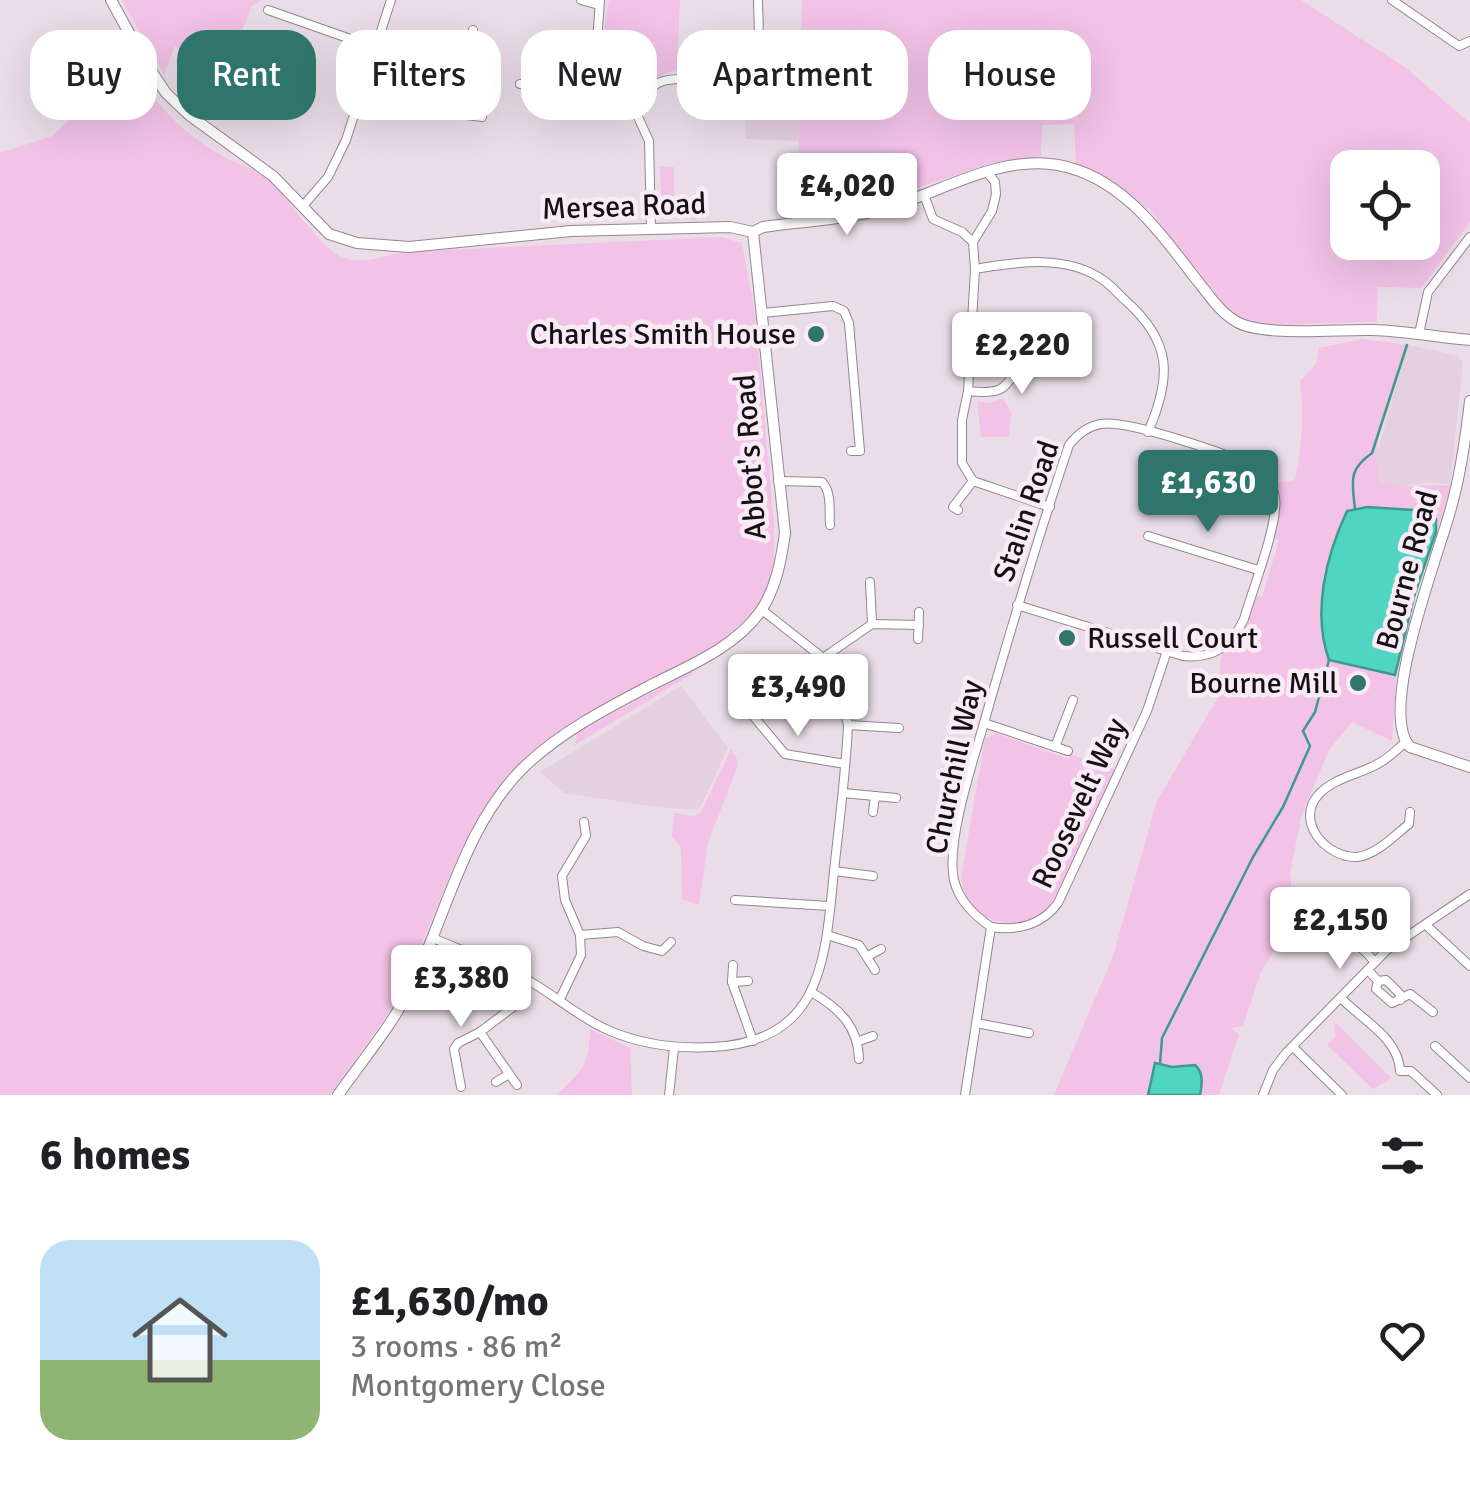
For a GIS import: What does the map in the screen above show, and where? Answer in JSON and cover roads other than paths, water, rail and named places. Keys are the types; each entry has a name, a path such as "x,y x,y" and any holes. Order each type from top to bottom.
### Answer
{"main road":[{"name":"Mersea Road","path":"112,0 144,60 166,93 188,116 274,176 330,234 357,243 409,248 571,231 730,228 753,232 763,226 848,218 987,172 1058,165 1100,181 1139,208 1219,307 1248,327 1419,334 1470,340"},
{"name":"Abbot's Road","path":"338,1095 400,1007 481,823 527,764 574,728 722,646 762,610 777,576 785,534 753,232"},
{"name":"Bourne Road","path":"1405,742 1400,722 1406,670 1418,612 1452,506 1470,401"},
{"path":"1405,742 1470,767"}],"street":[{"path":"382,30 392,0"},
{"path":"581,0 600,2 598,30"},
{"path":"657,84 720,79 750,65 757,52 758,0"},
{"path":"1392,0 1459,46 1470,41"},
{"path":"269,8 336,33"},
{"path":"302,208 338,160 354,120"},
{"path":"639,120 649,141 651,229"},
{"path":"987,172 995,182 996,194 992,210 973,242 976,269 961,454 966,472 973,480 1050,507"},
{"path":"924,196 932,219 962,232 973,242"},
{"path":"1419,334 1428,292 1470,237"},
{"path":"976,269 1018,261 1080,269 1104,280 1136,310 1152,327 1165,360 1160,398 1148,432"},
{"path":"763,313 832,306 844,312 849,323 860,450 850,451"},
{"path":"968,391 995,392 1009,384 1031,356 1071,357"},
{"path":"1057,372 1059,356"},
{"name":"Stalin Road","path":"1110,423 1148,432 1238,460 1264,474 1274,495 1275,512 1238,631 1221,650 1198,658 1017,606 1069,446 1077,435 1097,424 1110,423"},
{"path":"953,506 973,480"},
{"path":"778,481 822,482 826,486 830,525"},
{"path":"1160,524 1152,537 1258,570"},
{"path":"870,582 872,624"},
{"name":"Churchill Way","path":"991,927 965,904 954,879 956,837 1017,606"},
{"path":"433,938 526,978 580,1016 609,1030 674,1048 728,1046 753,1041 780,1027 811,992 821,972 848,725 840,692 824,658 762,610"},
{"path":"918,639 919,612"},
{"path":"824,658 872,624 919,625"},
{"name":"Roosevelt Way","path":"991,927 1030,925 1049,915 1058,903 1148,711 1167,651"},
{"path":"1056,746 1073,700"},
{"path":"744,704 788,756 845,764"},
{"path":"755,718 767,708"},
{"path":"882,724 886,710"},
{"path":"984,723 1068,751"},
{"path":"848,725 899,728"},
{"path":"1405,742 1382,762 1320,792 1310,816 1316,836 1342,856 1358,856 1368,854 1409,824 1410,812"},
{"path":"843,793 896,798"},
{"path":"873,812 875,796"},
{"path":"560,999 581,955 580,934 565,900 562,876 586,836 584,822"},
{"path":"1409,824 1422,829"},
{"path":"586,836 597,839"},
{"path":"1309,844 1316,836"},
{"path":"834,871 873,876"},
{"path":"751,885 751,899"},
{"path":"1262,1095 1273,1070 1293,1046 1375,962 1400,939 1470,894"},
{"path":"735,900 829,906"},
{"path":"1426,925 1470,966"},
{"path":"965,1095 991,927"},
{"path":"580,934 618,932 662,951"},
{"path":"827,935 859,945 876,970"},
{"path":"1328,944 1344,937 1375,962"},
{"path":"662,951 671,942"},
{"path":"868,956 881,949"},
{"path":"662,951 665,962"},
{"path":"732,965 732,982 753,1041"},
{"path":"1368,970 1378,980 1376,989 1392,1003 1410,994 1433,1012"},
{"path":"461,1087 454,1049 513,1007 526,978"},
{"path":"732,982 748,982"},
{"path":"811,992 845,1017 858,1041 859,1059"},
{"path":"1342,998 1390,1043 1397,1053 1400,1071 1411,1072 1437,1095"},
{"path":"976,1023 1029,1033"},
{"path":"480,1032 517,1085"},
{"path":"858,1041 874,1036"},
{"path":"1293,1046 1342,1095"},
{"path":"1435,1046 1470,1078"},
{"path":"669,1095 674,1048"},
{"path":"459,1074 472,1071"},
{"path":"496,1082 509,1074"}],"waterway":[{"path":"1355,509 1353,476 1372,453 1407,345"},
{"path":"1160,1064 1162,1038 1253,857 1283,807 1310,746 1303,731 1315,712 1329,660"}],"place":[{"name":"Charles Smith House","path":"816,334"},
{"name":"Russell Court","path":"1067,638"},
{"name":"Bourne Mill","path":"1358,683"}]}
